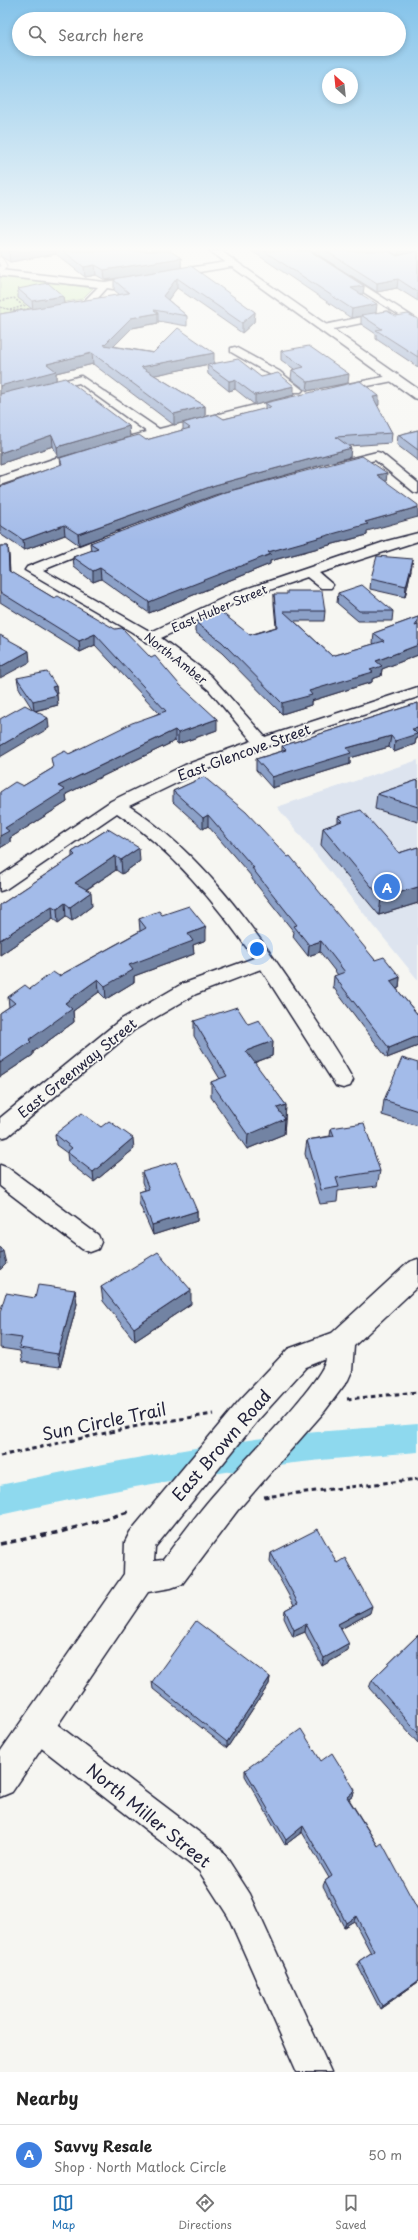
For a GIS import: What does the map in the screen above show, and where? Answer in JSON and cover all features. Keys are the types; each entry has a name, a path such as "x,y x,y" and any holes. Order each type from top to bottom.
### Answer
{"main road":[{"path":"352,348 418,395"},
{"name":"East Brown Road","path":"139,1578 140,1542 168,1507 227,1418 297,1358 341,1341 418,1270"},
{"path":"0,1780 139,1578 171,1573 228,1501 304,1414 338,1371 341,1341"}],"street":[{"path":"0,481 99,448 304,396 275,374 235,350"},
{"path":"327,392 394,378"},
{"path":"0,401 81,379 156,433"},
{"path":"331,468 376,456 418,489"},
{"name":"North Amber","path":"128,531 32,570 152,637 197,671 230,705 262,743"},
{"name":"East Huber Street","path":"152,637 239,596 418,537"},
{"path":"309,572 326,585"},
{"name":"East Glencove Street","path":"0,885 117,805 191,769 262,743 418,692"},
{"path":"117,805 156,832 199,875 267,960 343,1080"},
{"name":"East Greenway Street","path":"0,1130 127,1025 189,989 267,960"},
{"path":"0,1174 90,1242"},
{"name":"North Miller Street","path":"36,1726 210,1860 240,1905 314,2072"}],"path":[{"path":"345,1400 418,1392"},
{"name":"Sun Circle Trail","path":"0,1456 140,1425 227,1418"},
{"path":"264,1497 418,1480"},
{"path":"0,1544 60,1532 132,1511"}],"shaded area":[{"path":"418,760 418,980 277,807"}],"building":[{"path":"0,348 120,348 153,353 158,348 206,348 214,353 141,367 205,406 174,414 92,353 47,364 56,371 0,386"},
{"path":"300,348 311,348 349,374 308,382 292,370 304,367 281,351"},
{"path":"404,348 418,348 418,357"},
{"path":"238,359 261,377 278,373 294,386 255,395 235,380 229,381 207,365"},
{"path":"65,378 129,426 57,447 52,435 0,453 0,394"},
{"path":"360,381 379,396 373,397 392,433 336,437 351,448 215,485 78,534 64,525 23,540 0,525 0,487 62,464 60,458 139,435 146,440 190,428 183,423 216,414 224,419 271,407 265,403"},
{"path":"418,430 418,450 398,435"},
{"path":"362,456 387,473 377,475 418,505 418,507 365,522 368,524 268,552 271,554 149,602 100,568 93,571 73,557 98,548 90,543 226,492"},
{"path":"0,546 8,546 9,571 54,598 58,596 115,629 122,628 151,658 155,656 179,684 217,719 178,733 175,730 58,786 65,790 5,828 9,831 0,836 0,792 15,782 23,786 53,768 51,758 65,751 69,754 132,723 166,711 95,634 79,641 0,592"},
{"path":"377,556 413,559 406,586 371,578"},
{"path":"362,585 393,611 359,611 338,593"},
{"path":"287,591 322,591 325,611 283,611 332,656 384,641 374,633 418,617 418,621 415,626 418,625 418,645 376,661 382,666 370,670 373,672 309,691 312,695 282,703 222,642 195,622 221,612 250,635 277,627 274,594 287,594"},
{"path":"0,635 29,651 0,667"},
{"path":"47,672 56,686 52,687 57,695 33,701 17,678"},
{"path":"418,703 418,728 412,729 417,734 395,741 391,736 347,748 351,753 272,777 256,759 286,750 282,746"},
{"path":"25,705 48,718 0,746 0,719"},
{"path":"204,777 246,812 288,857 290,856 375,960 384,957 400,977 390,981 418,1015 418,1036 389,1048 334,976 345,972 321,941 309,945 294,926 297,925 252,868 254,868 208,815 203,818 173,791"},
{"path":"418,780 418,807 377,794"},
{"path":"361,810 399,853 418,847 418,887 381,898 323,828 342,821 338,817"},
{"path":"108,829 139,848 121,860 115,856 75,883 91,892 70,907 65,903 57,909 52,906 0,940 0,905 75,855 72,852"},
{"path":"189,906 206,927 188,934 193,941 129,965 133,970 105,986 98,979 65,1003 72,1009 29,1040 31,1042 0,1063 0,1013 15,1003 8,997 25,985 30,989 53,972 59,976 146,928 139,919 159,911 162,915"},
{"path":"237,1007 248,1024 259,1020 273,1041 246,1051 286,1105 277,1108 285,1119 248,1135 211,1082 227,1076 194,1021"},
{"path":"402,1058 418,1063 418,1111 384,1100"},
{"path":"82,1113 101,1127 109,1121 133,1138 93,1172 67,1152 72,1148 55,1134"},
{"path":"364,1123 380,1171 336,1178 339,1187 321,1190 307,1140 334,1136 331,1128"},
{"path":"176,1162 197,1211 152,1225 139,1192 149,1189 142,1172"},
{"path":"158,1252 191,1290 134,1328 101,1287"},
{"path":"38,1285 75,1290 58,1354 19,1348 22,1338 0,1335 0,1312 6,1293 35,1298"},
{"path":"318,1529 337,1563 345,1558 372,1606 338,1624 349,1644 324,1658 306,1624 294,1630 285,1610 298,1603 271,1553"},
{"path":"196,1621 270,1677 227,1742 152,1682"},
{"path":"418,1635 418,1733 372,1680"},
{"path":"301,1729 321,1761 332,1753 355,1790 347,1797 378,1846 382,1843 418,1910 418,1981 382,2006 359,1961 374,1951 356,1916 346,1923 325,1881 332,1876 303,1826 286,1840 245,1770"}],"waterway":[{"path":"0,1500 115,1476 270,1451 418,1438"}],"place":[{"name":"Savvy Resale","path":"387,887"}]}
